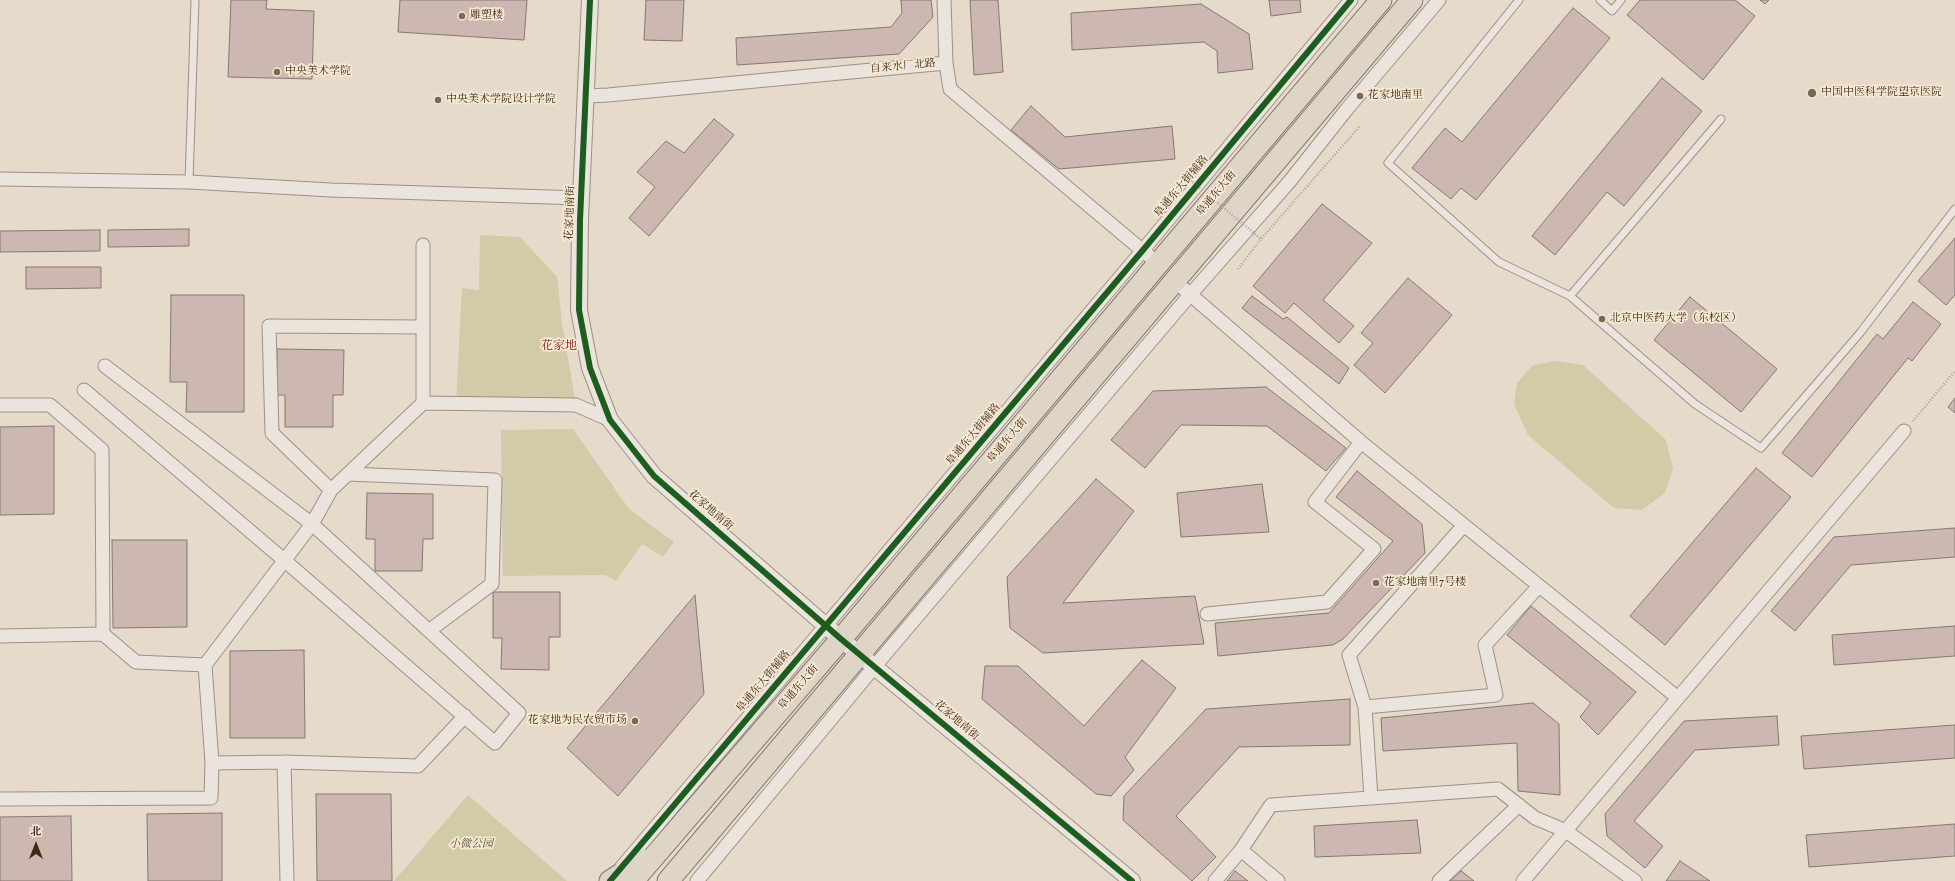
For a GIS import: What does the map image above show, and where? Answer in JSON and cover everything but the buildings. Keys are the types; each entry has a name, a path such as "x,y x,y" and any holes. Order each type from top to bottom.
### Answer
{"main road":[{"name":"阜通东大街","path":"633,881 841,639 1381,0"},
{"path":"668,881 867,660 1174,281 1412,0"},
{"path":"610,881 657,852"}],"street":[{"name":"花家地南街","path":"590,0 581,198 579,310 590,368 610,420 654,476 841,639 1132,881"},
{"path":"944,0 946,63"},
{"name":"阜通东大街辅路","path":"610,881 1143,250 1351,0"},
{"path":"697,881 867,660 1290,181 1347,109 1439,0"},
{"name":"自来水厂北路","path":"586,96 946,63 950,90 1158,264"},
{"path":"0,179 189,182 332,190 581,198"},
{"path":"423,245 423,403"},
{"path":"1174,281 1361,442 1678,698"},
{"path":"331,490 272,433 269,326 423,327"},
{"path":"84,390 284,560 495,743 519,713 430,630 312,524 105,366"},
{"path":"0,799 211,798 212,763 205,665 312,524 331,490 423,403 576,405 610,420"},
{"path":"0,405 50,405 102,450 103,634"},
{"path":"1522,881 1904,431"},
{"path":"1207,614 1327,602 1374,549 1315,502 1361,442"},
{"path":"348,474 495,480 492,584 430,630"},
{"path":"1371,798 1365,707 1349,655 1464,525"},
{"path":"1365,707 1496,695 1485,645 1539,586"},
{"path":"0,636 103,634 136,662 205,665"},
{"path":"212,763 284,762 418,766 465,716"},
{"path":"284,762 287,881"},
{"path":"1215,881 1241,850 1271,805 1498,789 1535,818 1566,831 1635,881"},
{"path":"1439,881 1519,805"},
{"path":"1241,850 1278,881"}],"lane":[{"path":"189,182 195,0"},
{"path":"1519,0 1388,163 1499,262 1570,296 1695,404 1761,448 1860,332 1955,209"},
{"path":"1600,0 1612,10 1621,0"},
{"path":"1570,296 1721,119"}],"path":[{"path":"1238,268 1261,239 1360,126"},
{"path":"1188,178 1261,239"},
{"path":"1904,431 1955,371"}],"green space":[{"path":"480,235 520,237 557,277 562,323 576,405 456,404 462,288 479,290"},
{"path":"1556,361 1583,365 1666,440 1673,469 1665,493 1642,510 1614,508 1528,435 1514,404 1517,383 1533,365"},
{"path":"573,429 629,509 674,542 663,557 642,544 616,581 605,575 503,576 501,430"},
{"name":"小微公园","path":"468,795 567,881 394,881"}],"cycle path":[{"path":"590,0 580,220 579,310 590,368 610,420 654,476 841,639 1132,881"},
{"path":"610,881 1143,250 1351,0"}],"place":[{"name":"雕塑楼","path":"462,16"},
{"name":"中央美术学院","path":"277,72"},
{"name":"中国中医科学院望京医院","path":"1812,93"},
{"name":"花家地南里","path":"1360,96"},
{"name":"中央美术学院设计学院","path":"438,100"},
{"name":"北京中医药大学（东校区）","path":"1602,319"},
{"name":"花家地南里7号楼","path":"1376,583"},
{"name":"花家地为民农贸市场","path":"635,721"}],"district":[{"name":"花家地","path":"559,347"}]}
